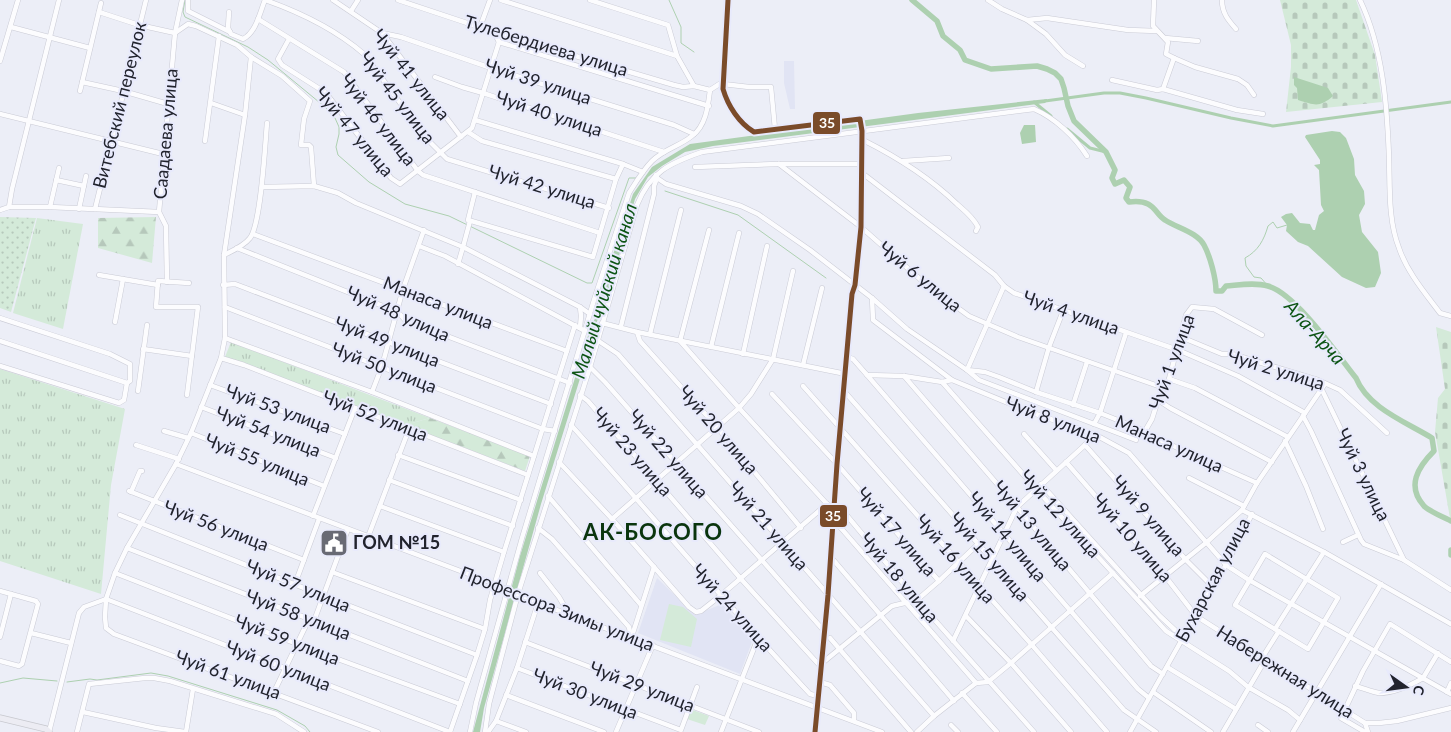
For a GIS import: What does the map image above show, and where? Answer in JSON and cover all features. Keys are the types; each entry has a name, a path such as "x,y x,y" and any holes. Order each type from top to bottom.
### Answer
{"main road":[{"path":"0,718 46,729 49,732"}],"street":[{"path":"0,61 18,0"},
{"path":"9,207 59,0"},
{"name":"Витебский переулок","path":"95,209 146,0"},
{"name":"Саадаева улица","path":"167,282 166,226 159,212 175,33 182,0"},
{"path":"188,0 188,11 230,32 235,37 243,39 249,36 265,0"},
{"name":"Чуй 45 улица","path":"265,0 309,18 357,48 364,54 426,138 447,159 476,167"},
{"name":"Чуй 41 улица","path":"333,0 382,33 461,137"},
{"path":"351,12 358,0"},
{"name":"Тулебердиева улица","path":"398,0 494,32 674,85 683,87 694,86 710,90"},
{"path":"480,27 490,0"},
{"path":"501,0 677,56"},
{"path":"590,0 668,26 677,56 694,86"},
{"path":"728,0 722,89 726,102 745,127 754,132 860,119 862,131 861,227 855,285 852,294 815,732"},
{"path":"988,0 1002,10 1027,20 1046,34 1065,55 1084,66"},
{"path":"1154,0 1153,26 1168,42 1166,54 1195,67 1238,79 1247,85 1254,95"},
{"path":"1222,0 1222,8 1227,19 1236,29"},
{"path":"1360,0 1374,38 1383,82 1391,221 1399,249 1411,272 1440,313 1451,316"},
{"path":"80,91 101,3"},
{"path":"98,12 139,25 175,33 188,24 237,45 251,57 282,76 310,101 304,119 300,145 309,145 311,147 314,186"},
{"path":"229,12 228,28 230,32"},
{"path":"1027,20 1047,18 1128,30 1157,31"},
{"name":"Чуй 46 улица","path":"258,19 344,72 422,175 600,234"},
{"path":"11,27 90,48"},
{"path":"418,171 472,128 499,42 494,32"},
{"name":"Чуй 39 улица","path":"382,33 438,49 491,68 674,125 694,134"},
{"path":"205,141 219,36"},
{"path":"1164,38 1198,41"},
{"name":"Чуй 47 улица","path":"289,39 278,59 282,65 326,93 391,178 400,184 418,171"},
{"path":"499,42 708,106"},
{"path":"49,732 78,612 84,607 106,599 127,548 179,459 190,436 221,358 225,338 224,255 245,115 251,57"},
{"path":"1163,89 1174,58"},
{"name":"Чуй 40 улица","path":"435,76 462,87 664,152"},
{"path":"1112,80 1157,90 1163,89 1237,110 1264,114"},
{"path":"82,82 168,104"},
{"path":"470,732 476,703 508,590 590,314 629,193 653,160 694,134 701,126 708,106 710,90 723,82 749,87 771,87 775,129"},
{"path":"211,103 245,115"},
{"path":"486,732 490,704 518,594 590,368 637,205 647,184 669,165 702,152 1034,109 1042,112 1077,140 1087,156"},
{"path":"0,114 163,154"},
{"name":"Чуй 41 улица","path":"475,120 643,172"},
{"path":"224,255 237,248 253,234 262,187 267,124"},
{"name":"Чуй 41 улица","path":"468,132 482,141 616,179"},
{"path":"863,140 919,172 950,197 974,220 978,227 976,231"},
{"path":"901,161 949,158"},
{"path":"470,221 593,257 622,164"},
{"name":"Чуй 6 улица","path":"779,164 861,227 948,303 969,316 1018,337 1164,388"},
{"path":"695,167 862,164"},
{"name":"Чуй 42 улица","path":"476,167 609,208"},
{"path":"50,207 59,168"},
{"name":"Чуй 4 улица","path":"862,173 1014,293 1178,350 1238,376 1304,414"},
{"path":"79,209 86,176"},
{"path":"621,326 654,194 654,183 657,177"},
{"name":"Манаса улица","path":"657,177 666,184 741,206 758,214 810,250 872,298 907,329 979,380 1136,440"},
{"path":"56,180 84,186"},
{"path":"262,187 314,186 338,194 462,247 580,306 590,314"},
{"path":"458,264 470,221 468,216 477,193"},
{"path":"0,210 9,207 50,207 159,212"},
{"path":"650,334 681,210"},
{"path":"372,392 390,343 403,289 424,230"},
{"path":"680,341 709,230"},
{"path":"711,347 739,233"},
{"name":"Манаса улица","path":"253,234 567,351"},
{"path":"419,246 444,256 585,331"},
{"path":"743,354 767,246"},
{"name":"Чуй 48 улица","path":"237,248 398,312 405,320 570,383"},
{"path":"612,519 717,428 751,394 773,359 793,272"},
{"path":"99,275 158,285"},
{"path":"115,322 123,279"},
{"path":"187,396 198,307 156,307 158,282 189,283"},
{"name":"Чуй 49 улица","path":"223,285 235,284 551,404"},
{"path":"967,370 1004,286"},
{"path":"803,365 822,288"},
{"name":"Чуй 8 улица","path":"872,298 873,320 952,380 1030,412 1094,434 1129,453 1226,565 1449,693"},
{"path":"450,732 485,629 504,552 567,351 578,326 581,316 580,306"},
{"name":"Чуй 50 улица","path":"224,307 543,429 555,431"},
{"name":"Чуй 1 улица","path":"1145,431 1169,379 1186,315 1192,307 1214,309 1262,335"},
{"path":"1036,392 1049,347 1063,311"},
{"path":"0,318 110,354 122,359 131,366 130,381 127,383 124,400 120,402 0,366"},
{"path":"602,322 637,332 846,374"},
{"path":"138,391 147,325"},
{"name":"Чуй 20 улица","path":"637,332 640,341 717,428 801,528"},
{"path":"1094,424 1100,413 1126,332"},
{"name":"Чуй 2 улица","path":"1181,337 1222,354 1232,354 1318,380 1340,390 1387,434"},
{"path":"225,338 372,392 534,456"},
{"name":"Чуй 21 улица","path":"597,340 618,354 934,716"},
{"path":"0,341 127,383"},
{"name":"Чуй 18 улица","path":"680,341 738,408 827,504 844,512 917,600 1034,732"},
{"path":"143,349 192,356"},
{"name":"Чуй 14 улица","path":"847,357 853,359 1138,689 1149,698"},
{"name":"Чуй 52 улица","path":"221,358 244,365 528,475"},
{"path":"1074,405 1087,362"},
{"name":"Чуй 22 улица","path":"590,368 677,462 824,632"},
{"name":"Манаса улица","path":"967,370 985,372 1036,392 1100,413 1145,431 1154,437 1257,483"},
{"path":"867,375 904,376 942,382 952,380"},
{"name":"Чуй 13 улица","path":"904,376 1017,506 1151,666 1163,674"},
{"path":"1169,379 1195,388 1287,439 1323,529"},
{"name":"Чуй 12 улица","path":"942,382 1036,489 1166,631 1229,671 1248,687 1288,710 1300,720"},
{"name":"Бухарская улица","path":"1130,732 1212,586 1226,565 1252,514 1243,508 1257,483 1325,384"},
{"name":"Чуй 53 улица","path":"210,385 345,434"},
{"name":"Чуй 16 улица","path":"803,386 1107,732"},
{"name":"Чуй 3 улица","path":"1322,390 1404,560"},
{"name":"Чуй 15 улица","path":"844,391 1124,710 1156,732"},
{"name":"Чуй 17 улица","path":"772,394 837,464 939,581"},
{"name":"Чуй 23 улица","path":"580,395 588,400 741,579 821,666"},
{"path":"1158,400 1272,462"},
{"name":"Чуй 54 улица","path":"201,407 336,458"},
{"path":"313,516 355,408"},
{"path":"1304,414 1358,535 1364,544 1404,560 1451,590"},
{"name":"Чуй 24 улица","path":"571,425 758,638 810,694 818,696"},
{"path":"368,536 408,429"},
{"name":"Чуй 55 улица","path":"164,431 190,436 324,486"},
{"path":"1024,434 1056,470"},
{"path":"953,641 1017,506 1094,434"},
{"name":"Чуй 9 улица","path":"1085,444 1186,560 1212,586"},
{"path":"136,445 179,459"},
{"path":"398,455 521,500"},
{"path":"559,462 696,612 741,579 827,504"},
{"name":"Чуй 10 улица","path":"1066,462 1165,576 1196,616"},
{"name":"Профессора Зимы улица","path":"176,464 882,732"},
{"name":"Чуй 56 улица","path":"142,472 140,471 130,492 304,560"},
{"path":"1137,599 1207,542 1243,508 1189,478"},
{"path":"389,480 512,526"},
{"path":"1041,484 1160,616 1175,630 1185,634"},
{"path":"548,496 642,605"},
{"path":"380,506 504,552"},
{"path":"1252,514 1324,552 1451,624"},
{"name":"Чуй 57 улица","path":"120,515 477,655"},
{"path":"294,584 319,518"},
{"path":"833,519 976,683"},
{"path":"538,528 552,540 629,628 631,638"},
{"path":"274,692 297,644 324,596 348,529"},
{"path":"1343,542 1358,535"},
{"path":"821,666 892,606 917,600 978,544"},
{"name":"Чуй 58 улица","path":"127,548 468,681"},
{"path":"1223,732 1291,604 1324,552"},
{"path":"1264,554 1338,598 1308,649 1235,605 1250,580 1264,554"},
{"path":"830,556 954,701"},
{"path":"631,638 654,567"},
{"path":"332,572 485,629"},
{"path":"540,573 560,597 568,614"},
{"path":"917,732 976,683 988,682 1113,573"},
{"name":"Чуй 59 улица","path":"115,574 460,704"},
{"path":"1293,732 1381,584"},
{"path":"0,591 38,602 22,665 19,666 0,661"},
{"path":"0,637 11,594"},
{"name":"Чуй 60 улица","path":"106,599 450,732"},
{"name":"Чуй 61 улица","path":"106,599 104,617 108,630 378,732"},
{"path":"486,732 496,721 517,668 538,603"},
{"path":"966,616 1011,663 1071,732"},
{"name":"Набережная улица","path":"1196,616 1365,723 1367,732"},
{"path":"1344,709 1390,624 1451,662"},
{"path":"31,633 71,643"},
{"path":"721,732 758,638"},
{"path":"830,638 911,732"},
{"name":"Чуй 29 улица","path":"525,642 759,732"},
{"path":"616,732 653,645"},
{"path":"1355,686 1380,693 1398,688 1422,678 1438,653"},
{"path":"1167,666 1236,709"},
{"name":"Чуй 30 улица","path":"517,668 681,730 690,705"},
{"path":"77,732 89,684 154,678 276,714 304,732"},
{"path":"820,682 830,685 854,713 854,722"},
{"path":"1449,693 1451,683"},
{"path":"690,705 697,687"},
{"path":"83,712 156,728 185,732 194,689"},
{"path":"1153,692 1212,732"},
{"path":"962,693 997,732"},
{"path":"506,695 604,732"},
{"path":"1365,723 1396,721 1451,708"},
{"name":"Набережная улица","path":"1344,709 1341,718 1367,732"},
{"path":"496,721 526,732"},
{"path":"951,725 958,732"},
{"path":"1258,726 1268,732"}],"shaded area":[{"path":"784,61 794,61 795,109 790,109 784,83"},
{"path":"657,578 695,615 722,604 753,639 740,674 638,633"}],"green space":[{"path":"1280,0 1356,0 1375,55 1382,102 1286,112 1291,67 1291,45"},
{"path":"0,217 36,218 11,312 0,308"},
{"path":"156,217 152,263 98,248 98,218"},
{"path":"37,218 83,224 63,329 13,313"},
{"path":"1436,327 1451,332 1451,524 1435,432 1438,398 1445,389"},
{"path":"231,342 430,418 405,425 225,357"},
{"path":"0,369 125,409 111,485 101,594 0,561"},
{"path":"430,418 530,456 525,471 405,425"},
{"path":"669,604 683,607 697,619 691,647 660,640"},
{"path":"690,709 709,716 705,725 687,719"}],"water":[{"path":"1294,77 1328,88 1333,96 1320,104 1298,100"},
{"path":"1047,99 1045,103 713,146 685,152 648,177 635,199 604,309 597,315 598,309 596,306 633,194 652,167 690,144 918,113"},
{"path":"1024,125 1035,125 1036,142 1022,144 1020,133"},
{"path":"1332,131 1340,132 1346,138 1354,159 1355,175 1364,191 1365,204 1359,215 1362,232 1378,252 1381,273 1375,287 1366,288 1342,277 1308,246 1298,242 1286,231 1287,225 1281,217 1292,213 1300,223 1310,224 1313,230 1315,230 1319,215 1324,211 1321,205 1319,170 1314,165 1320,164 1320,160 1305,137 1306,135"},
{"path":"597,322 596,327 541,504 484,708 480,732 473,732 520,556 591,326"}],"waterway":[{"path":"185,0 183,12 185,17 248,47 268,60 325,107 335,118 339,127 336,147 338,155 369,182 405,204 449,216 587,283 592,283 629,178 636,178"},
{"path":"669,0 681,27 681,43 694,52"},
{"name":"Ала-Арча","path":"912,0 937,21 943,36 960,50 965,60 991,69 1037,66 1055,73 1061,79 1074,121 1106,152 1115,170 1112,178 1115,184 1124,180 1130,187 1126,198 1129,202 1148,204 1165,220 1192,233 1201,241 1210,261 1216,291 1222,291 1226,286 1258,284 1279,291 1291,300 1327,340 1369,398 1389,413 1432,438 1434,451 1419,470 1416,477 1416,491 1426,508 1451,521"},
{"path":"1045,101 1104,93 1120,93 1273,126 1451,102"},
{"path":"1034,102 1051,116"},
{"path":"1067,129 1090,148 1106,152"},
{"path":"665,191 738,215 826,278"},
{"path":"1268,286 1261,278 1254,277 1246,266 1245,258 1257,248 1268,226 1273,222 1277,228 1287,225"},
{"name":"Малый чуйский канал","path":"594,325 599,312"},
{"name":"Ала-Арча","path":"1451,550 1451,555"},
{"path":"67,682 151,673 168,676 277,710 305,726 310,732"},
{"path":"0,683 23,678 57,681"}],"transit line":[{"name":"35","path":"728,0 723,89 731,108 744,124 754,132 860,119 862,131 861,227 855,285 852,294 815,732"}],"place":[{"name":"ГОМ №15","path":"334,543"}],"district":[{"name":"АК-БОСОГО","path":"653,532"}]}
